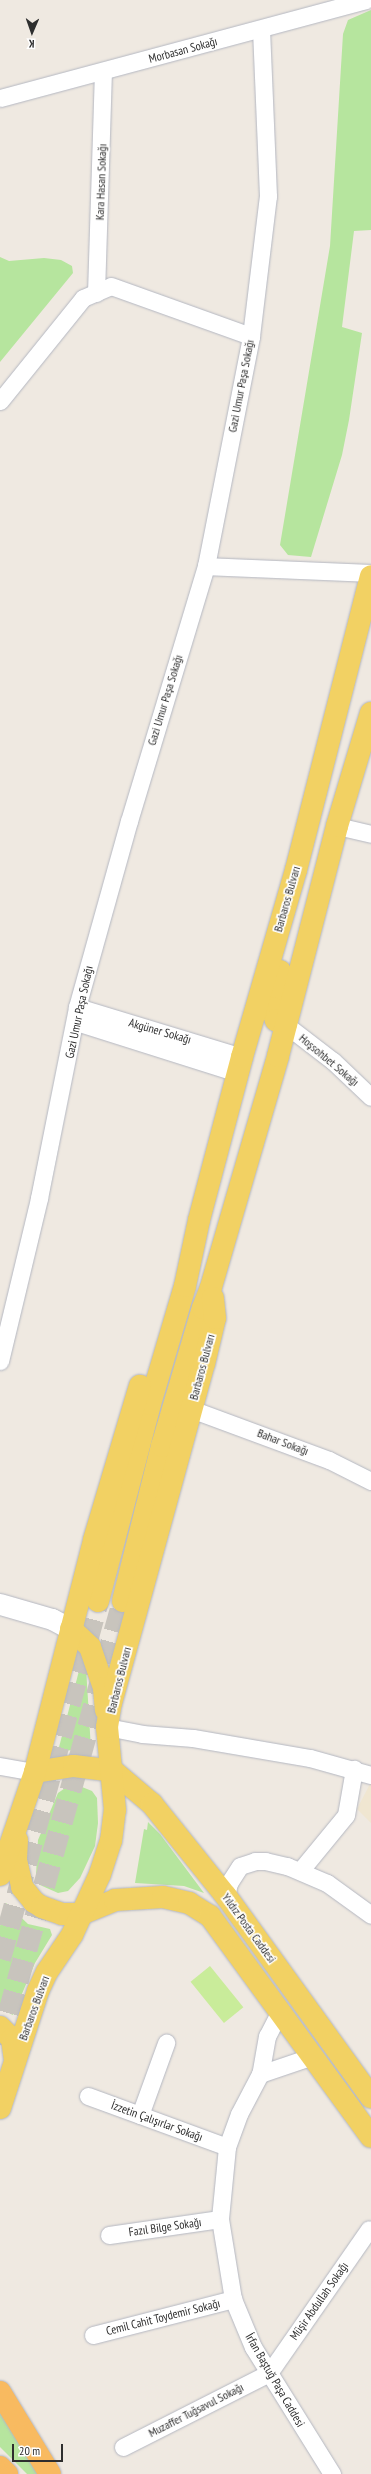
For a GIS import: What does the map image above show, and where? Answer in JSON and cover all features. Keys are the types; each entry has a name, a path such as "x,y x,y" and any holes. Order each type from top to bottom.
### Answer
{"highway":[{"path":"0,2392 50,2474"},
{"path":"0,2467 7,2474"}],"main road":[{"name":"Barbaros Bulvarı","path":"98,1601 150,1404 186,1278 199,1220 240,1065 285,907 371,575"},
{"name":"Barbaros Bulvarı","path":"122,1601 162,1446 203,1308 211,1287 286,1025 337,826 371,713"},
{"path":"285,907 284,947 272,1008 276,1020 286,1025"},
{"name":"Barbaros Bulvarı","path":"0,1875 35,1772 94,1540 170,1286 199,1220"},
{"name":"Barbaros Bulvarı","path":"0,2108 29,2014 47,1972 72,1935 80,1914 97,1881 111,1841 115,1810 113,1771 107,1727 111,1703 215,1318 211,1287"},
{"path":"71,1629 90,1647 98,1666 104,1688 107,1727"},
{"path":"35,1772 74,1766 113,1771"},
{"name":"Yıldız Posta Caddesi","path":"113,1771 152,1804 226,1896 371,2097"},
{"path":"18,1824 16,1860 22,1887 34,1902 42,1907 62,1914 80,1914"},
{"name":"Yıldız Posta Caddesi","path":"80,1914 115,1900 163,1897 189,1903 210,1916 371,2137"},
{"path":"0,2027 12,2039 15,2062"},
{"path":"313,2056 332,2043"}],"street":[{"name":"Morbasan Sokağı","path":"0,98 261,30 366,0"},
{"name":"Gazi Umur Paşa Sokağı","path":"0,1361 39,1198 76,1015 129,821 206,566 251,336 268,196 261,30"},
{"name":"Kara Hasan Sokağı","path":"96,293 103,71"},
{"path":"0,401 83,298 111,286 251,336"},
{"path":"206,566 371,575"},
{"path":"337,826 371,834"},
{"name":"Akgüner Sokağı","path":"76,1015 169,1041 240,1065"},
{"name":"Hoşsohbet Sokağı","path":"286,1025 333,1061 371,1097"},
{"name":"Bahar Sokağı","path":"191,1409 316,1454 371,1481"},
{"path":"0,1604 52,1620 71,1629"},
{"path":"107,1727 142,1734 222,1743 354,1768 371,1775"},
{"path":"0,1766 35,1772"},
{"path":"300,1870 346,1815 354,1768"},
{"path":"226,1896 234,1874 246,1863 265,1861 300,1870 327,1883 371,1915"},
{"name":"İrfan Baştuğ Paşa Caddesi","path":"280,2012 267,2036 260,2074 239,2114 227,2146 220,2219 233,2299 253,2346 332,2474"},
{"path":"140,2115 166,2043"},
{"path":"260,2074 313,2056"},
{"name":"İzzetin Çalışırlar Sokağı","path":"88,2096 227,2146"},
{"name":"Fazıl Bilge Sokağı","path":"109,2235 220,2219"},
{"name":"Müşir Abdullah Sokağı","path":"269,2373 369,2229"},
{"name":"Cemil Cahit Toydemir Sokağı","path":"93,2335 233,2299"},
{"name":"Muzaffer Tuğsavul Sokağı","path":"123,2447 269,2373"}],"shaded area":[{"path":"371,1782 371,1823 357,1809"}],"green space":[{"path":"371,10 371,230 354,231 342,327 362,333 349,420 342,455 311,557 288,555 280,545 330,246 343,34 348,20"},
{"path":"0,257 9,261 44,258 61,260 72,266 73,273 0,362"},
{"path":"80,1667 86,1668 91,1749 58,1751"},
{"path":"77,1785 92,1791 97,1798 98,1823 95,1846 80,1878 68,1891 58,1893 40,1885 36,1875 38,1840 58,1793 68,1786"},
{"path":"148,1822 160,1834 204,1893 184,1886 135,1883 144,1829 147,1830"},
{"path":"6,1903 28,1924 50,1929 52,1935 35,1963 13,2015 0,2009 0,1926"},
{"path":"210,1966 243,2007 224,2023 191,1982"},
{"path":"0,2413 40,2474 27,2474 0,2447"}],"tunnel":[{"path":"0,1959 98,1601"},
{"path":"0,2045 123,1601"}]}
